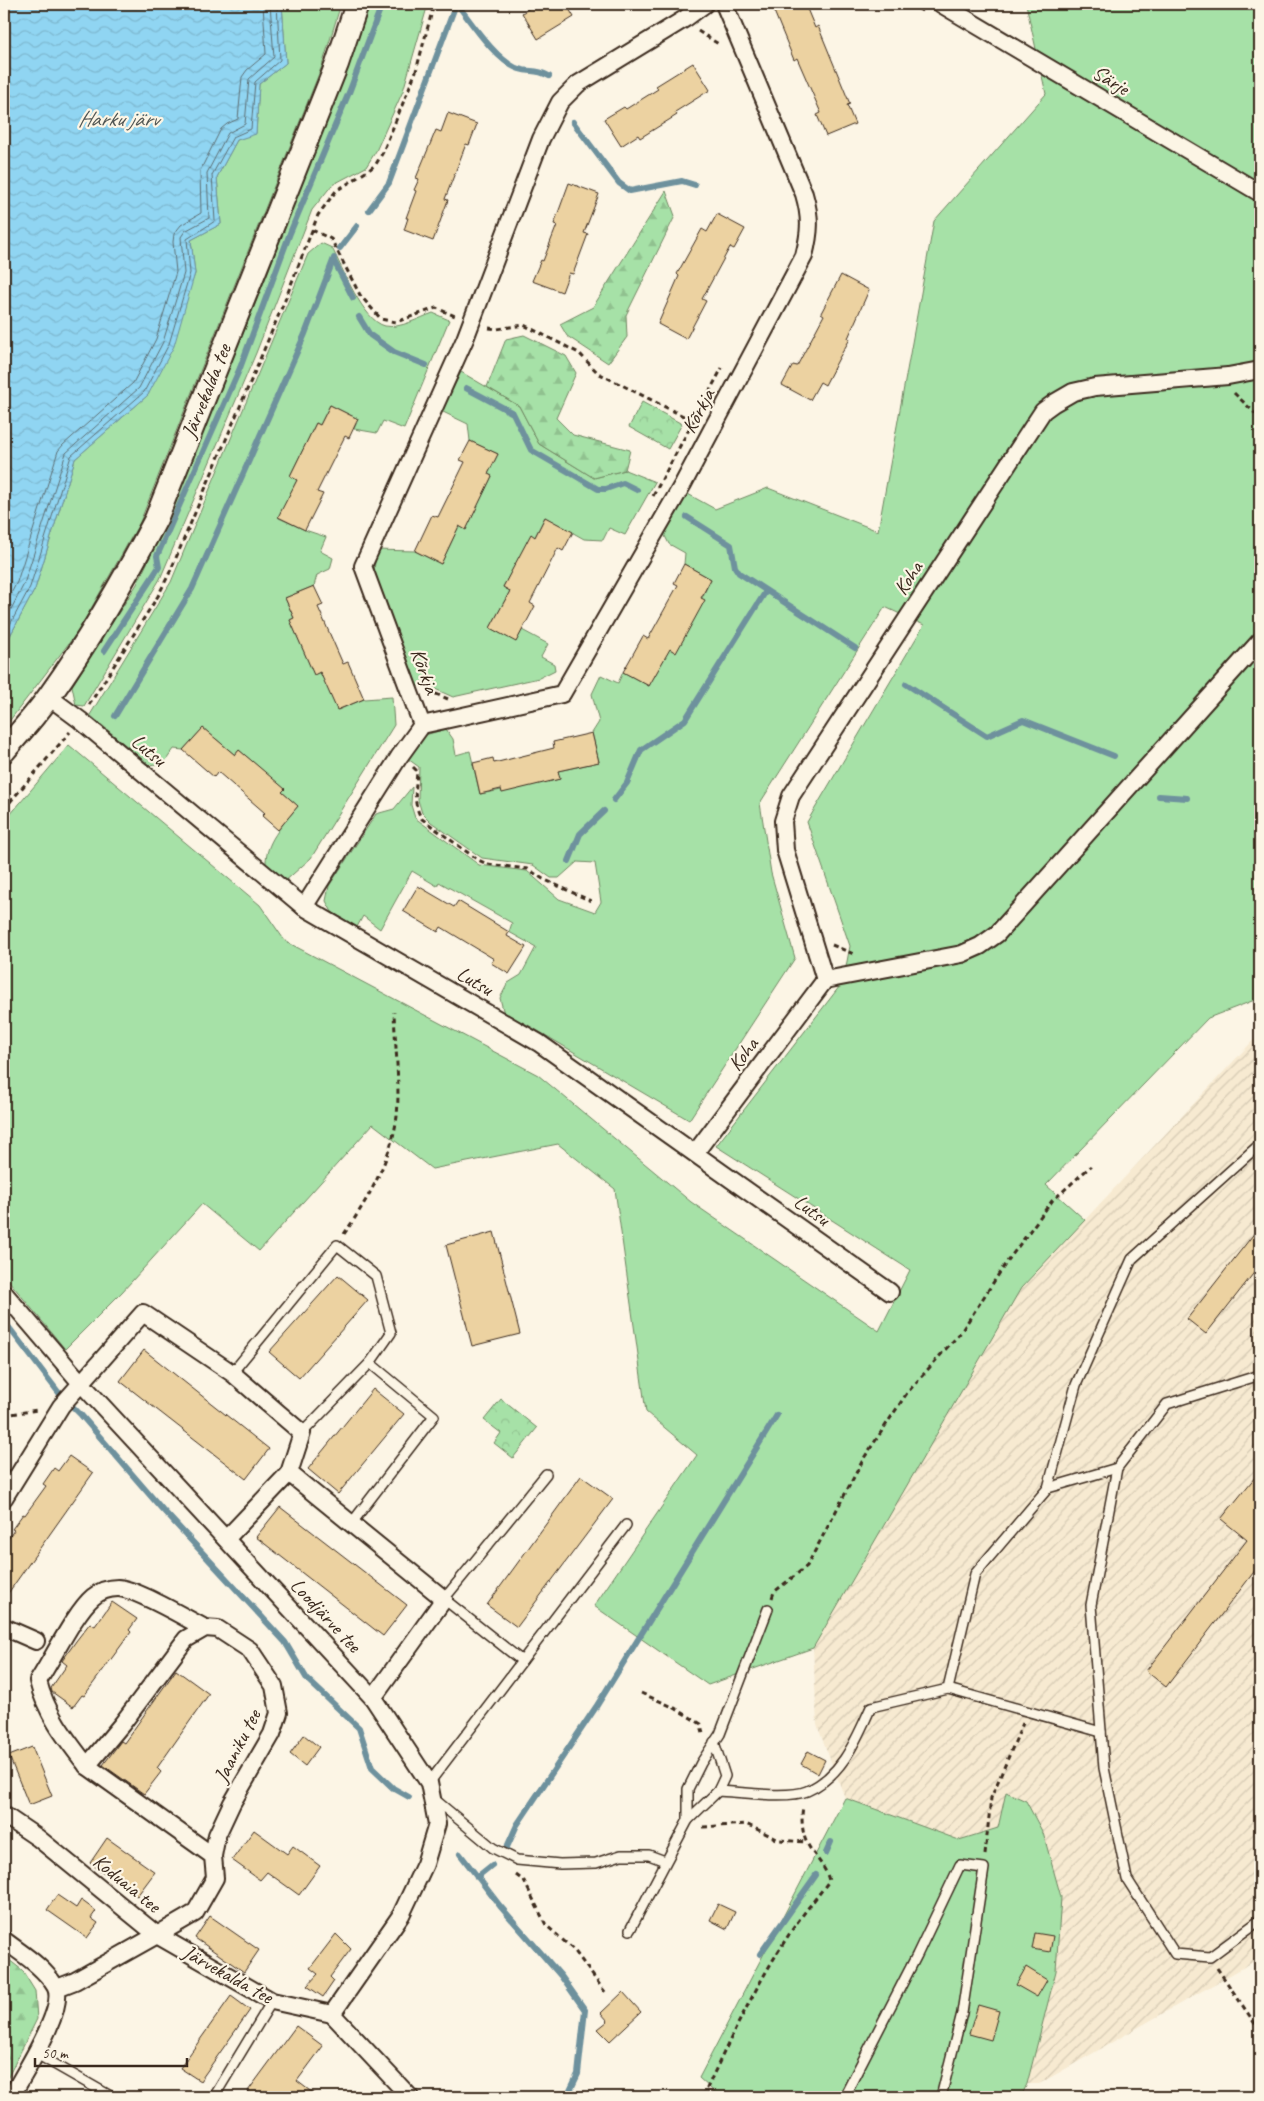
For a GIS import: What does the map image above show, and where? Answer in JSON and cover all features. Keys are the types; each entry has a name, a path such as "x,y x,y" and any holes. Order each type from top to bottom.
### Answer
{"street":[{"name":"Järvekalda tee","path":"4,751 48,697 90,636 129,570 156,519 337,64 357,4"},
{"name":"Kõrkja","path":"422,726 363,566 472,322 541,139 560,102 578,84 686,18 704,4"},
{"name":"Kõrkja","path":"304,907 399,757 422,726 562,694 683,484 804,256 810,232 809,212 804,194 724,4"},
{"name":"Särje","path":"941,4 1260,193"},
{"name":"Koha","path":"695,1153 825,980 785,850 783,820 791,796 1043,411 1054,402 1073,392 1095,387 1228,376 1260,370"},
{"path":"825,980 962,954 980,946 997,934 1260,640"},
{"name":"Lutsu","path":"48,697 80,720 304,907 539,1043 890,1292"},
{"name":"Loodjärve tee","path":"4,1293 78,1386 226,1539 373,1698 431,1790 437,1824 425,1864 401,1915 332,2014"},
{"path":"4,1498 61,1406 143,1313 232,1373 302,1433 289,1473 226,1539"},
{"path":"289,1473 444,1599 373,1698"},
{"name":"Jaaniku tee","path":"157,1935 195,1913 215,1878 213,1856 217,1835 232,1803 272,1734 279,1713 274,1686 250,1650 218,1630 206,1628 138,1594 119,1588 105,1590 92,1598 76,1619 38,1681 41,1695 58,1727 87,1766 213,1856"},
{"path":"4,1627 36,1641"},
{"path":"87,1766 122,1724 186,1638 206,1628"},
{"name":"Koduaia tee","path":"4,1815 38,1838 157,1935 75,1981 57,1988"},
{"name":"Järvekalda tee","path":"157,1935 272,2001 332,2014"},
{"path":"4,1940 40,1968 57,1988 57,2004 52,2022 11,2097"},
{"path":"332,2014 410,2097"}],"lane":[{"path":"948,1689 975,1574 1048,1488 1076,1385 1132,1259 1260,1144"},
{"path":"232,1373 337,1245 376,1276 390,1333 370,1363 302,1433"},
{"path":"351,1524 434,1416 370,1363"},
{"path":"1259,1374 1167,1404 1117,1468 1091,1605 1104,1768 1127,1880 1175,1954 1210,1957 1260,1920"},
{"path":"1048,1488 1117,1468"},
{"path":"522,1661 444,1599 546,1474"},
{"path":"626,1525 522,1661 431,1790 493,1848 517,1860 560,1864 596,1863 621,1855 650,1855 665,1861"},
{"path":"686,1824 688,1789 723,1726 768,1609"},
{"path":"718,1791 769,1795 806,1791 831,1776 853,1747 871,1707 948,1689 1101,1732"},
{"path":"630,1930 686,1824 718,1791 725,1776 714,1742"},
{"path":"844,2097 917,1956 960,1865 984,1868 962,2012 941,2097"},
{"path":"214,2097 272,2001"},
{"path":"35,2053 112,2097"}],"path":[{"path":"4,808 80,720 158,596 170,572 285,300 318,215 328,199 343,185 369,170 376,164 383,152 416,71 434,4"},
{"path":"686,18 693,29 713,39 724,51"},
{"path":"312,230 331,238 360,295 381,319 396,322 436,308 472,322 497,329 524,325 579,353 598,373 693,420"},
{"path":"652,498 722,367"},
{"path":"410,693 423,689 452,700"},
{"path":"399,757 411,764 416,771 414,801 422,819 478,860 487,864 528,868 543,879 591,901"},
{"path":"816,950 825,944 831,944 858,955"},
{"path":"337,1245 358,1214 383,1167 397,1116 394,1012"},
{"path":"768,1609 774,1592 808,1566 864,1458 907,1393 961,1332 1006,1263 1052,1201 1091,1166"},
{"path":"4,1415 61,1406"},
{"path":"641,1693 672,1706 701,1724 708,1752"},
{"path":"984,1868 991,1798 1028,1712"},
{"path":"703,2097 714,2072 772,1961 795,1926 830,1881 827,1872 806,1842 802,1814 806,1791"},
{"path":"686,1824 746,1824 778,1840 806,1842"},
{"path":"501,1852 511,1871 524,1881 546,1925 574,1950 605,1992"},
{"path":"1210,1957 1260,2031"}],"shaded area":[{"path":"1260,1033 1260,1958 1039,2084 1027,2084 1056,1971 1061,1897 1043,1833 1026,1801 1006,1792 998,1828 959,1840 845,1798 817,1725 813,1648 1021,1288"}],"green space":[{"path":"282,4 341,4 322,66 140,522 79,630 4,728 4,647 35,589 75,459 148,395 195,274 191,240 221,224 217,177 237,140 256,133 259,84 286,63"},
{"path":"371,4 428,4 403,91 376,151 366,167 332,185 312,210 256,353 160,579 84,706 76,705 72,686 137,584 164,528 266,277"},
{"path":"1026,4 1260,4 1260,998 1208,1018 1046,1185 1085,1220 1021,1288 813,1648 708,1685 594,1606 697,1455 646,1412 615,1189 558,1144 432,1169 373,1124 259,1251 202,1204 122,1292 65,1349 4,1275 4,822 69,745 260,905 285,941 538,1075 691,1202 879,1331 910,1270 716,1146 843,982 850,946 807,822 924,625 885,607 760,803 771,873 795,958 689,1120 528,1025 504,1014 500,998 508,983 521,975 536,947 509,932 512,923 439,882 437,886 412,871 380,929 363,916 357,927 332,912 326,901 329,886 376,814 394,809 412,787 411,805 415,818 479,865 527,871 559,899 595,912 601,902 595,863 577,862 559,878 551,878 533,865 482,858 431,822 422,813 418,800 419,767 408,759 425,735 446,729 453,739 456,755 470,751 480,794 560,779 558,771 599,762 592,733 599,722 592,694 601,675 618,683 623,672 649,686 669,649 676,652 711,579 684,564 685,553 669,544 664,534 686,493 715,509 768,488 878,531 934,221 1046,94"},
{"path":"666,191 675,216 626,315 627,337 608,363 567,336 560,324 593,307"},
{"path":"321,243 332,248 361,304 377,322 391,327 433,313 449,320 404,429 383,421 377,433 354,429 358,419 330,405 320,425 316,423 290,476 297,480 279,518 326,537 320,551 333,558 330,569 317,575 314,586 285,598 294,618 290,620 314,674 321,672 338,710 364,699 392,697 394,725 311,858 283,883 266,868 266,859 271,842 298,806 282,792 284,789 239,750 235,755 203,728 183,750 174,749 164,763 149,765 90,715 171,582 308,254"},
{"path":"524,335 566,356 576,373 556,418 573,435 630,450 625,470 594,478 539,444 519,406 487,387 506,339"},
{"path":"461,372 519,406 539,444 594,478 625,470 655,482 625,535 609,528 603,540 584,539 545,517 535,537 531,535 503,587 510,591 490,628 516,641 522,630 548,644 541,657 554,664 555,670 539,678 453,697 426,685 416,686 380,598 374,572 376,550 415,551 441,564 459,526 466,529 492,476 488,474 498,454 470,441 468,424 441,411"},
{"path":"642,402 682,424 668,449 629,427"},
{"path":"501,1399 537,1428 513,1458 494,1443 501,1433 484,1420"},
{"path":"1006,1792 1026,1801 1043,1833 1061,1897 1056,1971 1027,2084 1021,2097 720,2097 699,2078 845,1798 959,1840 998,1828"},
{"path":"4,1956 22,1970 35,1991 37,2019 4,2085"}],"water":[{"name":"Harku järv","path":"4,4 282,4 286,63 259,84 256,134 237,140 217,177 221,224 191,240 195,273 174,346 148,395 75,459 35,589 4,647"}],"building":[{"path":"536,4 566,4 574,17 538,39 522,13"},
{"path":"771,4 805,4 815,28 818,26 850,104 847,105 855,124 826,136 817,115 821,113 797,58 794,60"},
{"path":"693,63 710,90 675,112 677,115 640,138 638,135 621,146 604,119 624,107 626,109 658,89 656,86"},
{"path":"448,113 477,124 469,145 466,144 445,199 448,200 433,241 404,230 408,218 406,218 416,191 414,190 419,179 416,178 436,130 441,132"},
{"path":"569,183 599,194 584,233 588,234 573,274 569,273 562,292 532,281 541,260 543,261 557,225 554,224"},
{"path":"717,214 745,229 734,249 730,247 702,299 706,301 686,339 658,324 679,276 677,274 702,229 707,232"},
{"path":"841,275 869,290 848,338 850,339 825,385 820,382 810,400 782,385 793,365 797,366 824,315 821,313"},
{"path":"330,405 358,419 349,438 345,436 317,492 323,494 305,530 278,517 297,480 290,476 316,423 320,425"},
{"path":"470,441 498,454 488,474 492,476 466,530 459,526 441,564 415,551 432,515 438,517 465,462 460,460"},
{"path":"545,517 573,532 563,551 558,548 530,603 535,606 516,642 490,628 510,591 503,587 531,534 535,537"},
{"path":"684,564 711,579 701,598 705,600 676,653 670,649 649,686 623,672 643,636 648,639 678,585 674,583"},
{"path":"314,586 323,605 318,607 343,664 348,662 364,699 337,710 320,672 314,675 290,620 294,618 285,598"},
{"path":"203,728 235,755 239,750 285,789 282,792 298,806 278,830 262,816 265,813 218,772 214,777 183,750"},
{"path":"592,733 599,762 558,771 560,779 502,793 501,789 480,794 473,763 493,758 494,763 554,748 553,742"},
{"path":"418,886 454,907 458,901 509,932 507,936 526,947 509,974 491,963 494,959 441,927 438,932 403,911"},
{"path":"1260,1226 1260,1265 1206,1334 1187,1319"},
{"path":"494,1232 520,1334 472,1346 446,1245"},
{"path":"338,1275 368,1300 299,1378 269,1352"},
{"path":"144,1350 269,1449 246,1479 120,1381"},
{"path":"373,1389 404,1414 338,1494 308,1469"},
{"path":"69,1456 93,1473 4,1599 4,1545 14,1530 12,1529 23,1514 25,1515 46,1486 43,1484 54,1468 58,1471"},
{"path":"1260,1471 1260,1564 1166,1687 1146,1671 1247,1540 1221,1519"},
{"path":"581,1476 613,1499 517,1627 487,1605"},
{"path":"280,1507 407,1605 383,1636 256,1537"},
{"path":"112,1602 137,1619 129,1630 131,1632 84,1696 82,1695 73,1707 52,1692 51,1688 67,1665 62,1661 76,1641 90,1623 95,1626"},
{"path":"176,1670 209,1694 157,1768 161,1772 144,1794 103,1765 121,1741 124,1743"},
{"path":"304,1735 319,1747 305,1766 290,1754"},
{"path":"32,1747 52,1796 29,1805 9,1756"},
{"path":"808,1751 825,1760 818,1774 801,1764"},
{"path":"254,1830 287,1854 293,1846 320,1866 299,1895 267,1872 260,1880 232,1860"},
{"path":"107,1838 155,1872 137,1896 90,1863"},
{"path":"57,1895 76,1908 81,1900 96,1911 91,1918 98,1923 87,1938 47,1910"},
{"path":"718,1904 735,1912 727,1929 710,1920"},
{"path":"210,1916 259,1950 244,1972 195,1938"},
{"path":"1035,1933 1053,1936 1050,1952 1032,1949"},
{"path":"336,1934 351,1949 330,1977 334,1981 323,1997 307,1986 318,1974 310,1968"},
{"path":"1026,1967 1047,1980 1037,1997 1016,1985"},
{"path":"623,1992 641,2012 610,2041 598,2029 608,2021 601,2013"},
{"path":"231,1996 250,2010 200,2081 180,2068"},
{"path":"978,2005 999,2011 991,2040 969,2034"},
{"path":"296,2026 323,2046 297,2081 318,2097 256,2097 248,2091"}],"waterway":[{"path":"104,651 159,567 157,556 240,368 290,233 350,90 382,4"},
{"path":"369,210 389,183 456,4"},
{"path":"457,4 485,41 502,58 519,69 540,72 549,76"},
{"path":"573,122 619,183 630,191 682,181 695,185"},
{"path":"340,248 357,226"},
{"path":"115,716 192,589 305,334 334,258"},
{"path":"334,261 353,298"},
{"path":"359,317 370,335 394,352 426,365"},
{"path":"466,388 513,413 531,450 598,489 606,489 623,483 637,490"},
{"path":"687,517 731,545 735,567 739,573 855,648"},
{"path":"614,800 627,783 641,750 685,720 766,591"},
{"path":"906,684 987,736 1023,720 1114,756"},
{"path":"1159,796 1187,798"},
{"path":"569,861 580,834 604,811"},
{"path":"4,1321 59,1393 81,1415 162,1509 285,1642 307,1679 359,1728 372,1768 393,1788 409,1797"},
{"path":"507,1847 517,1825 596,1707 777,1415"},
{"path":"826,1853 831,1842"},
{"path":"460,1854 500,1906 561,1976 585,2010 578,2074 567,2097"},
{"path":"477,1877 492,1865"},
{"path":"760,1954 816,1875"}]}
